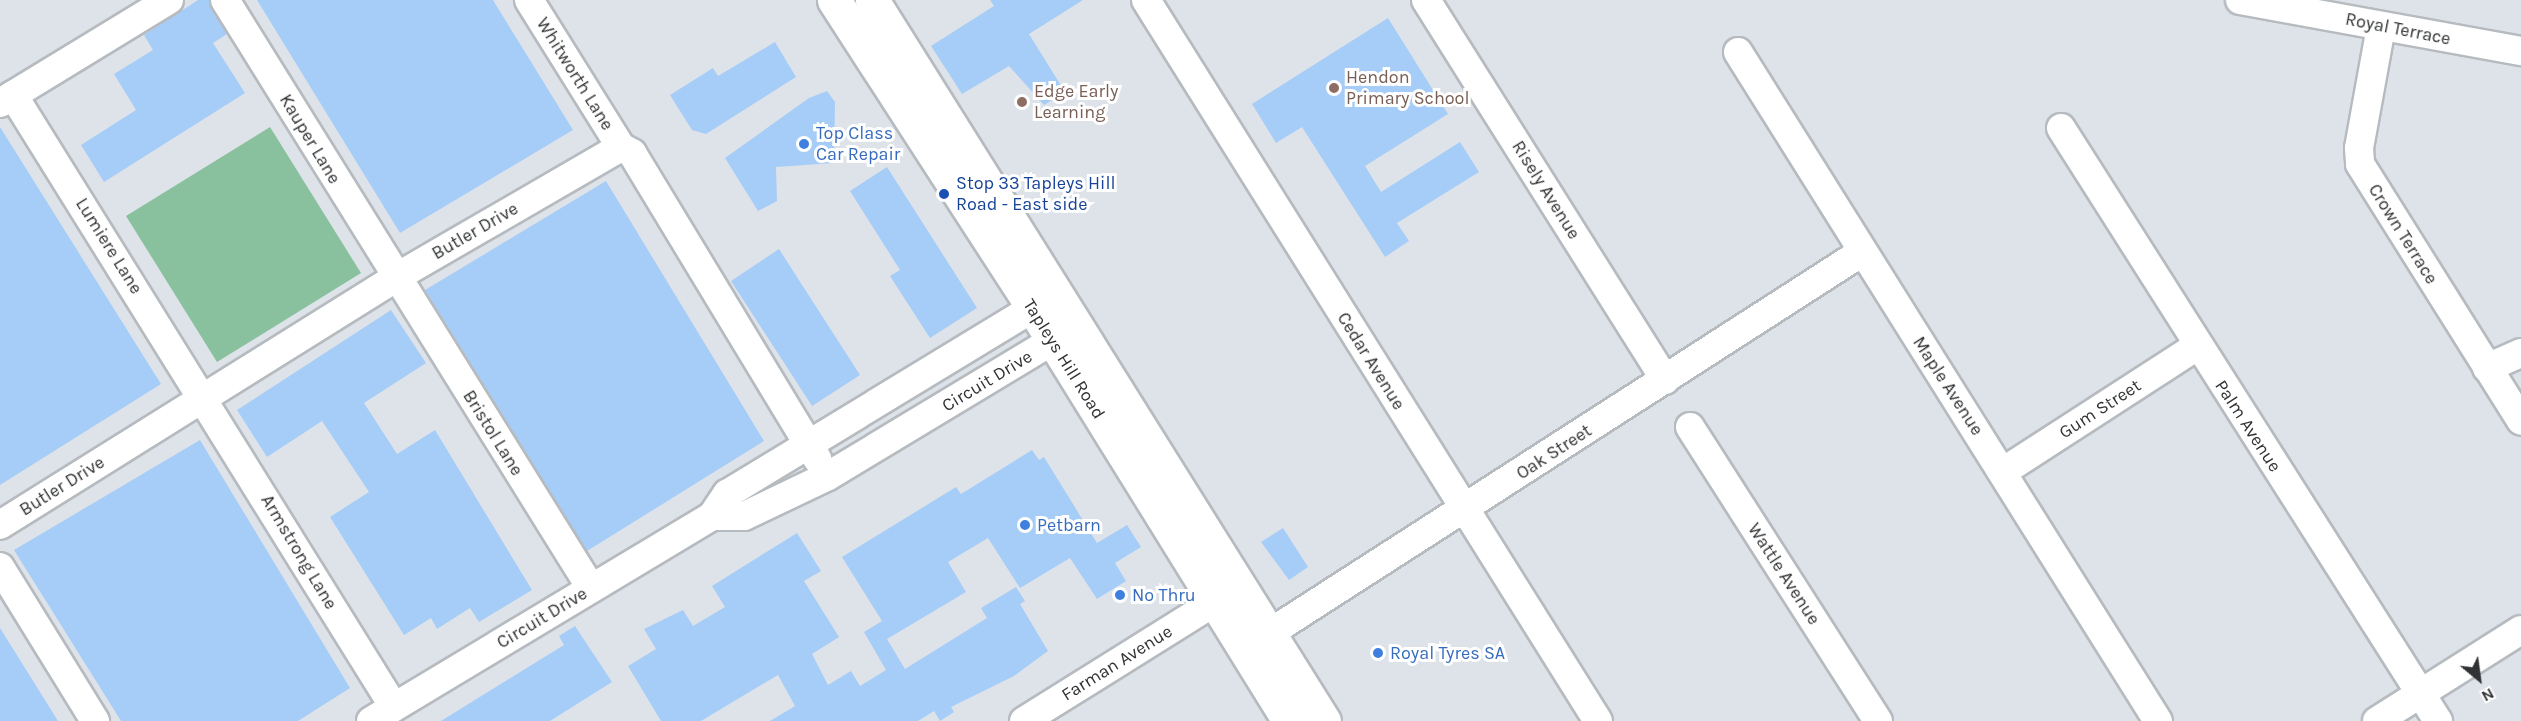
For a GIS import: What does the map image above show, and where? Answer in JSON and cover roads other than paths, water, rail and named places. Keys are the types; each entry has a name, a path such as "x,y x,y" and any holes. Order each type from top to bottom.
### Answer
{"main road":[{"name":"Tapleys Hill Road","path":"834,0 1052,341 1227,595 1256,641 1324,721"},
{"name":"Tapleys Hill Road","path":"872,0 1066,311 1227,595"},
{"name":"Tapleys Hill Road","path":"1256,641 1289,721"}],"street":[{"path":"7,99 169,0"},
{"name":"Kauper Lane","path":"225,0 395,278"},
{"name":"Whitworth Lane","path":"529,0 621,147"},
{"name":"Cedar Avenue","path":"1146,0 1598,721"},
{"name":"Risely Avenue","path":"1426,0 1665,380"},
{"name":"Royal Terrace","path":"2240,0 2360,16 2521,51"},
{"name":"Crown Terrace","path":"2360,16 2360,164 2521,421"},
{"name":"Maple Avenue","path":"1738,52 1862,252 2004,471 2158,721"},
{"name":"Lumiere Lane","path":"7,99 205,397"},
{"name":"Palm Avenue","path":"2061,128 2196,347 2438,721"},
{"path":"621,147 632,153 828,476"},
{"name":"Butler Drive","path":"0,525 395,278 621,147"},
{"name":"Oak Street","path":"1256,641 1464,510 1862,252"},
{"name":"Bristol Lane","path":"395,278 591,588"},
{"path":"1033,308 1066,311"},
{"name":"Circuit Drive","path":"382,714 712,516 726,494 1033,308"},
{"name":"Circuit Drive","path":"712,516 744,516 828,476 1052,341 1066,311"},
{"name":"Gum Street","path":"2004,471 2196,347"},
{"path":"2487,368 2521,352"},
{"name":"Armstrong Lane","path":"205,397 382,714"},
{"name":"Wattle Avenue","path":"1690,427 1878,721"},
{"path":"0,567 95,721"},
{"name":"Farman Avenue","path":"1024,721 1227,595"},
{"path":"2377,721 2521,630"}],"place":[{"name":"Hendon Primary School","path":"1334,88"},
{"name":"Edge Early Learning","path":"1022,102"},
{"name":"Top Class Car Repair","path":"804,144"},
{"name":"Stop 33 Tapleys Hill Road - East side","path":"944,194"},
{"name":"Petbarn","path":"1025,525"},
{"name":"No Thru","path":"1120,595"},
{"name":"Royal Tyres SA","path":"1378,653"}]}
